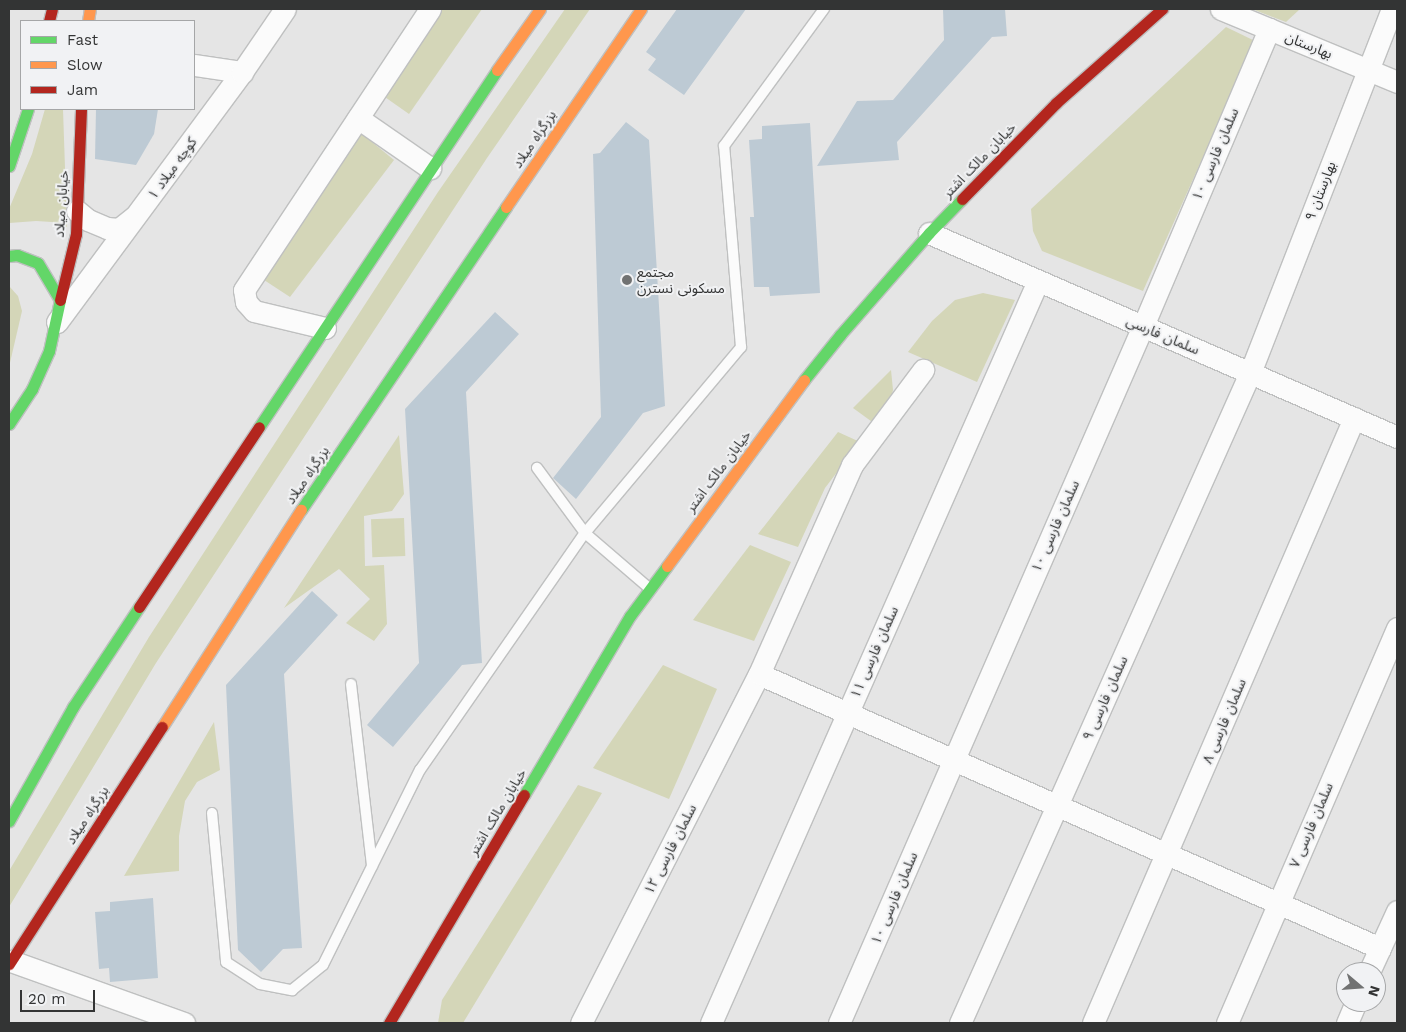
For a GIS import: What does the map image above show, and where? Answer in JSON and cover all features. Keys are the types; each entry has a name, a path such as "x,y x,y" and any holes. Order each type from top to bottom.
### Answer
{"main road":[{"path":"9,821 73,708 430,168 540,9"},
{"name":"بزرگراه میلاد","path":"10,963 309,498 641,9"},
{"name":"خیابان مالک اشتر","path":"389,1023 625,624 835,341 929,233 1056,103 1162,9"},
{"path":"9,166 28,110"},
{"name":"خیابان میلاد","path":"9,424 32,389 49,351 56,324 76,234 81,110"},
{"path":"9,256 17,255 38,263 60,300"}],"street":[{"path":"325,328 254,311 246,302 244,290 430,9"},
{"name":"بهارستان","path":"1220,9 1397,82"},
{"name":"بهارستان ۹","path":"1250,373 1392,9"},
{"name":"کوچه میلاد ۱","path":"56,324 242,72 279,14"},
{"name":"سلمان فارسی ۱۰","path":"839,1023 1142,326 1269,28"},
{"path":"195,65 242,72"},
{"path":"358,118 430,168"},
{"path":"77,211 88,220 107,228 119,229 138,214"},
{"name":"سلمان فارسی","path":"929,233 1397,437"},
{"name":"سلمان فارسی ۱۱","path":"711,1023 1038,281"},
{"name":"سلمان فارسی ۱۲","path":"581,1023 758,674 852,465 923,370"},
{"name":"سلمان فارسی ۹","path":"960,1023 1250,373"},
{"name":"سلمان فارسی ۸","path":"1093,1023 1354,418"},
{"name":"سلمان فارسی ۷","path":"1227,1023 1397,628"},
{"path":"758,674 1380,948"},
{"path":"1374,962 1397,911"},
{"path":"10,963 184,1023"}],"lane":[{"path":"212,813 226,962 260,984 292,990 323,966 420,770 585,533 741,347 724,146 824,9"},
{"path":"537,468 585,533 650,589"},
{"path":"352,684 372,867"}],"green space":[{"path":"441,9 482,9 409,114 382,95"},
{"path":"565,9 590,9 487,158 156,663 9,907 9,871 149,637 438,192"},
{"path":"1252,9 1300,9 1286,22"},
{"path":"1226,27 1255,41 1143,291 1042,251 1033,231 1031,209"},
{"path":"45,110 63,110 67,227 52,222 9,223 9,209 32,154"},
{"path":"361,133 394,160 290,297 261,278"},
{"path":"9,286 18,296 22,311 9,367"},
{"path":"983,293 1015,300 977,382 908,352 932,321 955,300"},
{"path":"891,370 893,390 888,409 875,424 853,408"},
{"path":"838,432 860,442 825,488 798,547 758,534"},
{"path":"399,435 404,494 392,511 364,516 365,566 384,565 387,624 374,641 346,623 370,599 339,569 284,608"},
{"path":"404,518 405,556 372,557 371,519"},
{"path":"750,545 791,562 754,641 693,620"},
{"path":"663,665 717,689 669,799 593,768"},
{"path":"214,722 220,770 197,782 185,801 179,836 179,871 124,876"},
{"path":"578,785 602,793 463,1023 438,1023 442,1000"}],"building":[{"path":"677,9 746,9 684,95 648,70 656,59 646,52"},
{"path":"943,9 1005,9 1007,36 992,37 897,142 899,160 817,166 857,101 893,100 944,40"},
{"path":"96,110 158,110 154,134 136,165 95,159"},
{"name":"مجتمع مسکونی نسترن","path":"626,122 649,140 665,406 643,413 576,499 553,478 601,417 593,154 600,153"},
{"path":"810,123 820,293 770,296 769,287 754,287 750,217 754,217 749,140 762,139 762,126"},
{"path":"495,312 519,334 466,392 482,663 462,665 393,747 367,725 419,663 405,409"},
{"path":"312,591 338,615 284,674 302,948 283,949 261,972 238,950 226,685"},
{"path":"153,898 158,978 110,982 109,968 99,969 95,912 110,911 110,902"}],"traffic: fast":[{"path":"259,427 497,70"},
{"path":"9,166 28,110"},
{"path":"804,380 840,335 929,233 962,199"},
{"path":"301,510 506,207"},
{"path":"9,256 17,255 38,263 60,300 49,351 32,389 9,424"},
{"path":"524,795 630,616 667,566"},
{"path":"9,821 73,707 139,607"}],"traffic: slow":[{"path":"88,20 90,9"},
{"path":"497,70 540,9"},
{"path":"506,207 641,9"},
{"path":"667,566 804,380"},
{"path":"162,727 301,510"}],"traffic: jam":[{"path":"49,20 52,9"},
{"path":"962,199 1056,103 1162,9"},
{"path":"60,300 76,234 81,110"},
{"path":"139,607 259,427"},
{"path":"9,964 162,727"},
{"path":"389,1023 524,795"}],"place":[{"name":"مجتمع مسکونی نسترن","path":"627,280"}]}
